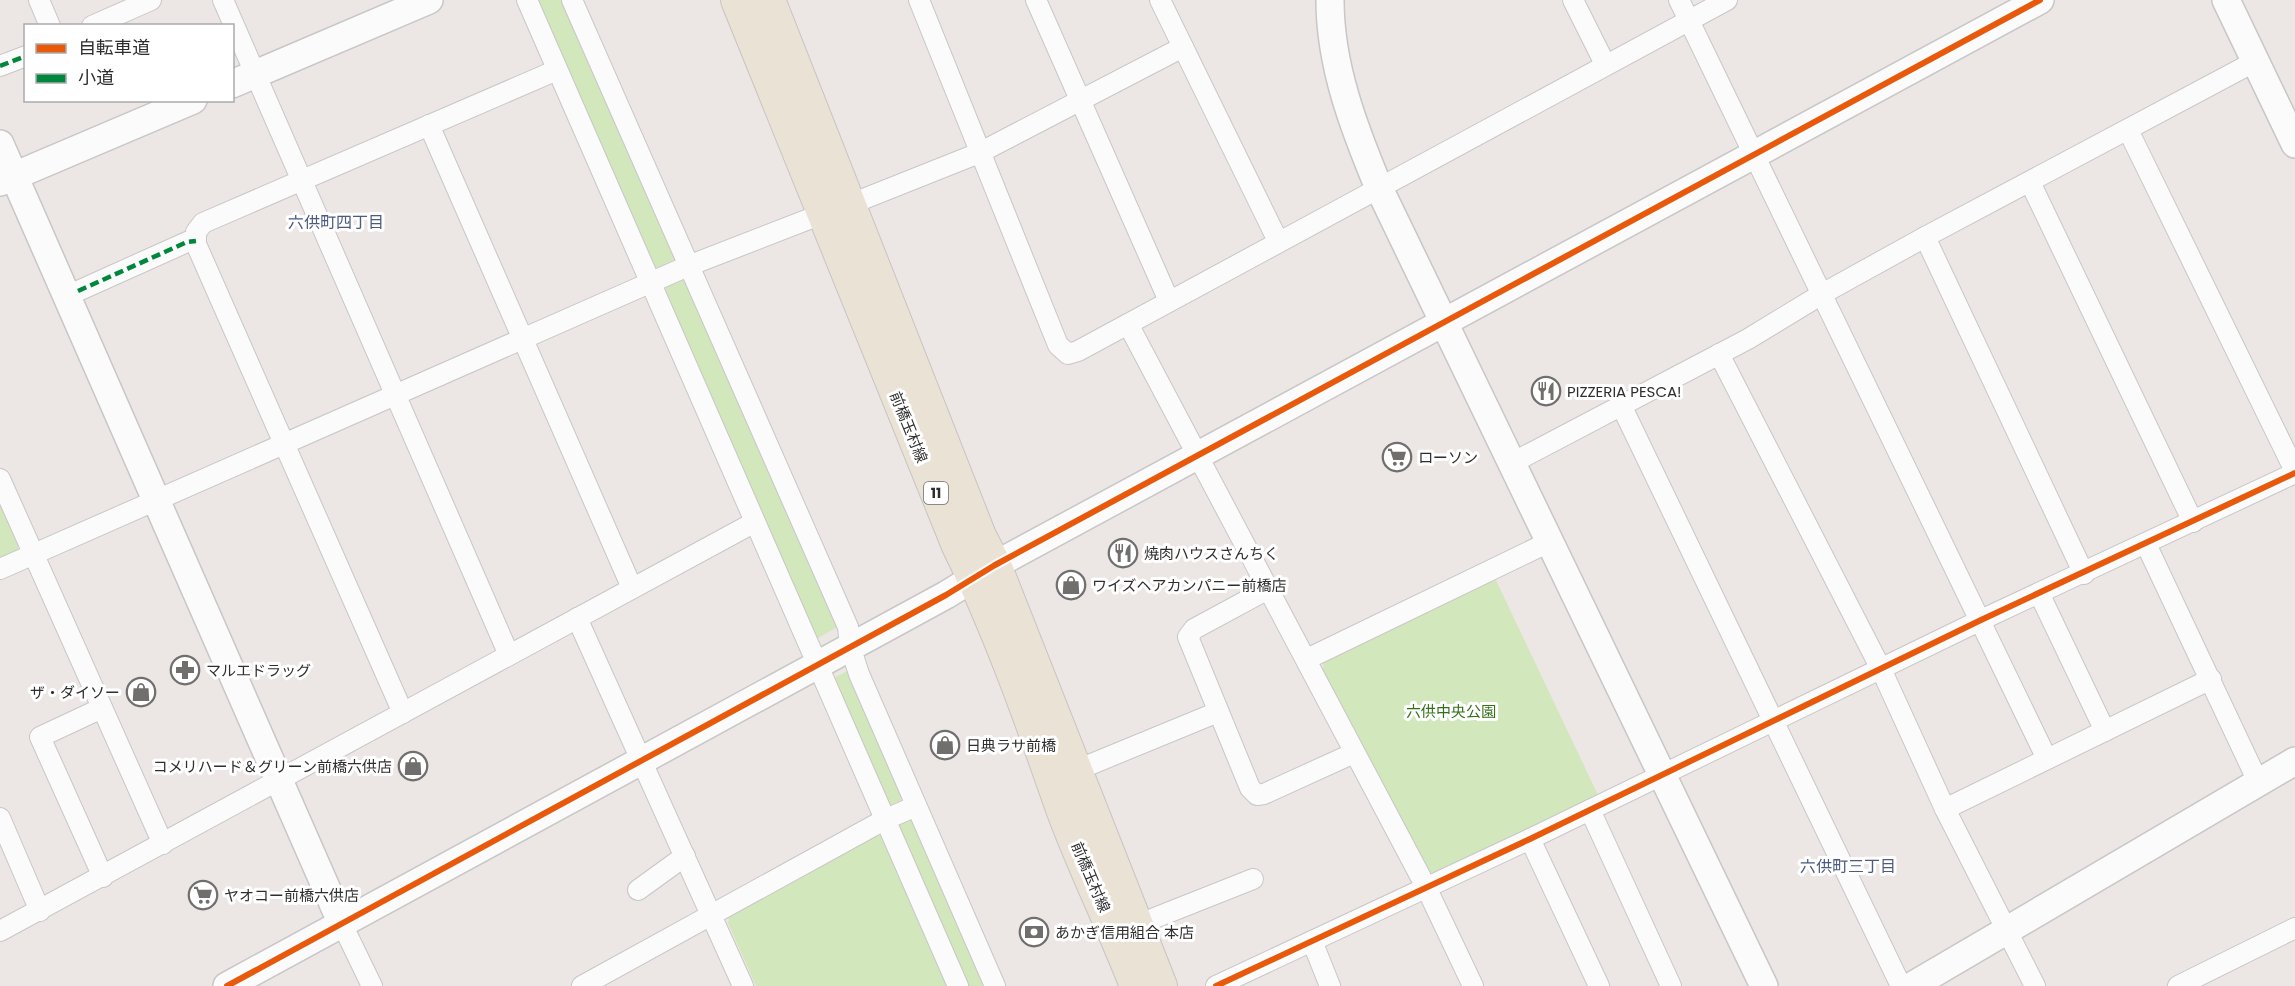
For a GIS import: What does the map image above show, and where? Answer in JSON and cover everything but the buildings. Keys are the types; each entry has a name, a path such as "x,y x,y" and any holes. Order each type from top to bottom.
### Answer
{"main road":[{"name":"前橋玉村線","path":"737,0 837,209 980,536 984,571 1063,810 1136,986"},
{"name":"前橋玉村線","path":"769,0 837,209"},
{"name":"前橋玉村線","path":"984,571 1077,770 1161,986"}],"street":[{"path":"39,0 49,24"},
{"path":"223,0 229,24"},
{"path":"243,79 429,0"},
{"path":"526,0 958,986"},
{"path":"572,0 848,627 850,646 859,674 995,986"},
{"path":"919,0 1060,350 1068,354 1078,351 1727,0"},
{"path":"1036,0 1169,301"},
{"path":"1160,0 1278,241"},
{"path":"1330,0 1336,55 1343,88 1357,135 1379,188 1764,986"},
{"path":"1573,0 1605,64"},
{"path":"1679,0 2047,759"},
{"path":"227,986 1196,455 1672,201 1753,153 2040,0"},
{"path":"2226,0 2295,144"},
{"path":"96,24 139,2"},
{"path":"234,43 243,79 300,181 509,655"},
{"path":"0,569 688,266 979,153 1183,47"},
{"path":"0,66 24,57"},
{"path":"1512,463 1719,354 1925,237 2254,62"},
{"path":"403,713 196,241 196,232 203,223 557,70"},
{"path":"7,179 188,102"},
{"path":"429,125 632,588"},
{"path":"1216,986 1530,839 1981,620 2084,574 2295,472 2128,130"},
{"path":"0,144 7,179 156,501 342,924 372,986"},
{"path":"2030,182 2193,522"},
{"path":"1925,237 2084,574"},
{"path":"78,291 187,242 196,241"},
{"path":"1128,324 1426,887 1473,986"},
{"path":"1719,354 1881,669 1945,810 2035,986"},
{"path":"1621,405 1901,986"},
{"path":"0,479 163,844"},
{"path":"0,931 754,522"},
{"path":"1307,659 1550,542"},
{"path":"2146,544 2259,784"},
{"path":"1268,589 1190,632 1189,642 1250,788 1257,795 1354,753"},
{"path":"2039,593 2105,731"},
{"path":"577,618 743,986"},
{"path":"1945,810 2211,680"},
{"path":"102,708 40,737 103,877"},
{"path":"1077,770 1218,712"},
{"path":"1912,986 2295,761"},
{"path":"582,986 884,820 916,806"},
{"path":"1590,810 1671,986"},
{"path":"0,818 40,911"},
{"path":"1530,839 1599,986"},
{"path":"638,890 685,856"},
{"path":"1137,926 1253,879"},
{"path":"2178,986 2295,928"},
{"path":"1311,941 1330,986"}],"green space":[{"path":"535,0 564,0 676,253 673,261 659,269 652,265"},
{"path":"680,278 687,281 839,626 815,640 664,292 667,285"},
{"path":"0,502 19,546 15,555 0,561"},
{"name":"六供中央公園","path":"1494,576 1598,795 1434,873 1424,870 1322,671 1324,662"},
{"path":"849,670 902,792 901,800 890,806 885,801 832,679"},
{"path":"909,816 916,821 987,986 968,986 897,827 897,821"},
{"path":"875,835 884,837 949,986 756,986 728,923 730,913"}],"marked path":[{"path":"0,66 24,57"},
{"path":"78,291 187,242 196,241"}],"cycle path":[{"path":"227,986 946,595 995,565 2040,0"},
{"path":"1216,986 1530,839 1981,620 2295,473"}],"place":[{"name":"PIZZERIA PESCA!","path":"1546,391"},
{"name":"ローソン","path":"1397,457"},
{"name":"焼肉ハウスさんちく","path":"1123,553"},
{"name":"ワイズヘアカンパニー前橋店","path":"1071,585"},
{"name":"マルエドラッグ","path":"185,670"},
{"name":"ザ・ダイソー","path":"141,692"},
{"name":"日典ラサ前橋","path":"945,745"},
{"name":"コメリハード＆グリーン前橋六供店","path":"413,766"},
{"name":"ヤオコー前橋六供店","path":"203,895"},
{"name":"あかぎ信用組合 本店","path":"1034,932"}],"district":[{"name":"六供町四丁目","path":"336,222"},
{"name":"六供町三丁目","path":"1848,866"}]}
